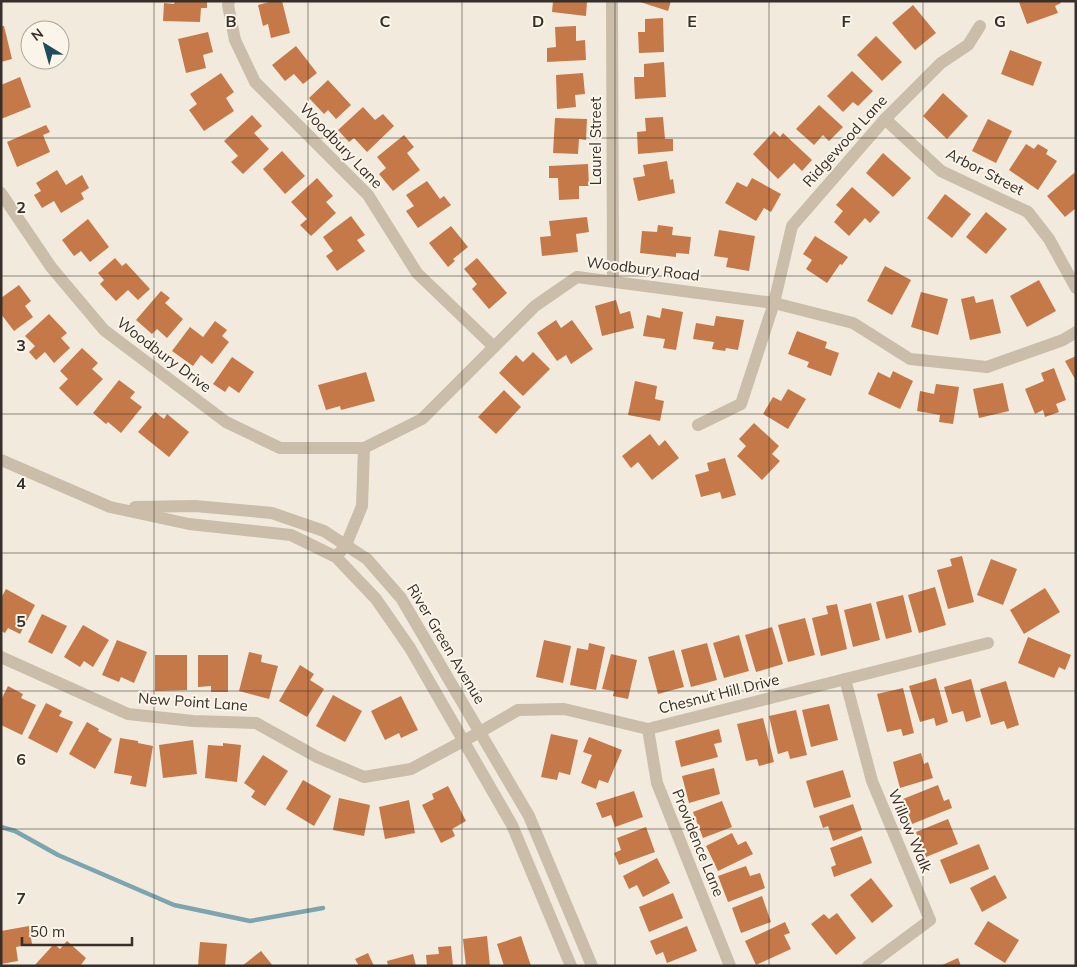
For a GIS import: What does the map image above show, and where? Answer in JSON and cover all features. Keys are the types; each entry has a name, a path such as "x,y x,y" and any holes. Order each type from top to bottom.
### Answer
{"street":[{"name":"Woodbury Lane","path":"229,1 228,5 235,40 255,82 368,195 417,273 494,347"},
{"name":"Laurel Street","path":"612,1 613,281"},
{"name":"Ridgewood Lane","path":"698,425 742,404 774,303 792,226 885,119 941,63 968,45 980,26"},
{"name":"Arbor Street","path":"885,119 941,171 1028,212 1049,239 1076,288"},
{"name":"Woodbury Drive","path":"1,193 51,267 104,330 226,422 280,448 364,448"},
{"name":"Woodbury Road","path":"364,448 422,419 534,306 578,277 774,303 853,323 910,358 987,367 1063,340 1076,332"},
{"path":"336,557 346,546 362,506 364,448"},
{"name":"River Green Avenue","path":"1,460 110,507 189,524 291,535 336,557 376,599 410,648 512,825 570,966"},
{"name":"River Green Avenue","path":"110,507 195,506 272,513 324,531 367,559 401,598 529,816 592,966"},
{"name":"Chesnut Hill Drive","path":"463,741 518,710 564,709 648,729 988,643"},
{"name":"New Point Lane","path":"1,657 128,714 193,721 256,723 317,757 364,777 411,769 463,741"},
{"name":"Willow Walk","path":"845,679 872,781 930,920 868,966"},
{"name":"Providence Lane","path":"648,729 658,783 730,966"}],"building":[{"path":"175,1 207,1 207,8 201,8 200,22 163,21 164,3 174,4"},
{"path":"282,1 290,33 271,38 268,24 263,26 258,5"},
{"path":"553,1 587,1 586,16 552,12"},
{"path":"637,1 671,1 668,11"},
{"path":"1060,1 1061,3 1055,6 1058,13 1027,24 1019,2"},
{"path":"913,5 936,33 915,50 892,23"},
{"path":"663,18 664,52 639,53 638,32 645,32 645,19"},
{"path":"1,26 4,26 12,59 1,62"},
{"path":"576,26 576,41 585,40 586,60 547,62 547,48 556,47 555,27"},
{"path":"208,32 213,52 203,55 206,68 186,73 178,39"},
{"path":"876,36 902,62 882,81 857,55"},
{"path":"296,46 317,73 303,84 294,74 285,81 272,65"},
{"path":"1010,50 1042,62 1033,86 1001,74"},
{"path":"664,62 666,97 635,99 634,77 644,77 644,64"},
{"path":"852,71 873,91 858,106 853,102 843,112 827,96"},
{"path":"221,73 234,92 226,98 234,111 204,131 189,110 197,104 190,94"},
{"path":"583,73 585,94 575,95 576,107 557,109 556,75"},
{"path":"20,77 31,107 1,119 1,85"},
{"path":"328,80 351,105 336,119 328,110 324,114 309,98"},
{"path":"943,93 968,116 947,139 923,116"},
{"path":"819,105 843,127 829,141 823,135 814,145 796,129"},
{"path":"363,107 375,120 383,114 394,126 367,152 354,138 349,142 338,130"},
{"path":"252,115 262,126 254,133 269,149 243,174 231,162 238,156 224,141"},
{"path":"663,117 665,139 673,139 673,151 638,154 637,132 646,131 645,118"},
{"path":"555,118 587,119 586,140 579,139 578,154 553,153"},
{"path":"988,119 1012,131 996,163 972,151"},
{"path":"46,125 50,132 43,135 50,152 17,167 7,142"},
{"path":"774,131 780,137 783,133 812,160 802,171 794,163 778,179 753,154"},
{"path":"404,135 414,147 407,153 420,170 393,191 379,174 386,168 377,157"},
{"path":"1026,144 1034,149 1038,144 1048,150 1046,154 1057,161 1038,190 1009,170"},
{"path":"282,151 305,176 285,194 263,169"},
{"path":"883,153 911,178 893,197 866,173"},
{"path":"667,161 670,180 673,179 675,193 638,201 633,178 645,176 643,165"},
{"path":"588,164 589,186 579,186 579,199 559,200 558,178 549,178 549,166"},
{"path":"57,170 66,185 82,175 89,188 81,193 84,199 61,213 54,201 42,208 34,195 41,191 36,183"},
{"path":"1074,173 1076,175 1076,208 1065,217 1047,196"},
{"path":"317,178 333,196 326,202 336,213 311,236 300,225 307,219 291,202"},
{"path":"752,178 781,194 771,212 764,208 756,221 725,203 737,182 747,187"},
{"path":"427,181 440,199 444,196 451,205 418,228 406,211 414,206 406,195"},
{"path":"852,187 880,212 870,223 865,218 849,236 834,222 843,211 836,205"},
{"path":"945,194 971,214 952,238 927,218"},
{"path":"986,212 1007,229 986,254 966,237"},
{"path":"351,216 365,235 357,240 365,251 337,271 326,256 333,251 323,237"},
{"path":"587,217 589,232 576,234 578,252 542,256 540,237 551,236 549,221"},
{"path":"88,219 109,247 90,262 81,251 74,256 62,240"},
{"path":"658,225 673,227 672,235 691,237 689,254 676,253 676,257 640,253 642,231 657,232"},
{"path":"451,226 468,247 453,259 455,261 448,267 429,243"},
{"path":"719,230 755,236 749,271 726,267 728,258 714,256"},
{"path":"815,236 848,257 842,265 840,264 827,283 806,269 812,260 803,254"},
{"path":"115,258 122,266 126,263 150,289 138,300 128,290 116,301 100,284 104,280 98,273"},
{"path":"477,258 507,293 489,309 472,289 477,284 464,269"},
{"path":"885,266 911,280 892,315 867,301"},
{"path":"1039,280 1056,311 1027,327 1010,296"},
{"path":"19,285 31,301 25,306 33,317 14,331 1,314 1,298"},
{"path":"161,291 170,298 165,303 183,319 167,338 157,329 152,334 136,320"},
{"path":"921,292 948,299 938,335 911,327"},
{"path":"974,296 976,303 993,299 1001,333 970,340 961,299"},
{"path":"616,300 620,314 630,311 634,328 602,336 595,306"},
{"path":"662,308 683,312 676,350 663,348 665,339 643,336 647,315 660,318"},
{"path":"49,314 67,333 61,338 70,348 54,363 45,352 36,360 29,352 35,346 25,336"},
{"path":"716,316 744,320 738,350 726,348 725,351 712,349 714,342 693,339 696,323 714,326"},
{"path":"556,320 561,328 572,320 593,349 571,364 566,355 557,361 537,333"},
{"path":"215,321 227,330 222,336 229,342 212,364 201,355 193,366 172,351 190,327 203,337"},
{"path":"797,331 827,342 825,348 839,353 831,376 807,367 809,362 788,354"},
{"path":"82,348 98,363 92,369 103,379 77,406 59,388 68,379 60,371"},
{"path":"533,352 550,369 523,396 499,373 516,355 523,362"},
{"path":"1076,356 1076,381 1065,361"},
{"path":"232,357 254,372 239,393 229,386 225,392 213,384"},
{"path":"1054,368 1066,400 1056,404 1059,412 1045,417 1043,410 1035,414 1025,389 1044,381 1041,373"},
{"path":"893,371 913,381 900,409 868,394 878,372 890,378"},
{"path":"366,372 375,401 341,410 340,406 326,410 318,385"},
{"path":"119,380 135,392 130,398 142,407 121,433 93,413"},
{"path":"635,381 657,386 655,399 664,401 660,421 628,415"},
{"path":"1003,383 1009,411 979,418 973,389"},
{"path":"936,384 959,387 953,424 939,422 940,415 917,411 920,391 934,394"},
{"path":"788,389 806,399 788,429 763,414 773,397 781,401"},
{"path":"504,390 521,407 496,434 478,417"},
{"path":"155,412 164,419 167,414 189,432 169,457 138,432"},
{"path":"754,423 779,446 772,454 780,461 762,480 737,456 746,446 739,439"},
{"path":"650,434 659,446 665,440 679,458 652,480 638,462 631,468 622,456"},
{"path":"725,458 736,495 722,499 720,492 701,497 695,475 709,471 707,463"},
{"path":"962,556 974,602 948,609 937,570 952,566 950,559"},
{"path":"991,559 1017,569 1003,605 977,595"},
{"path":"935,587 946,625 919,633 908,595"},
{"path":"1045,588 1060,612 1024,634 1010,610"},
{"path":"6,589 35,605 20,634 8,628 5,633 1,631 1,598"},
{"path":"903,595 912,632 886,639 876,602"},
{"path":"871,603 880,640 853,647 844,610"},
{"path":"837,604 847,649 821,656 812,618 828,614 826,606"},
{"path":"42,614 67,626 52,654 28,642"},
{"path":"805,618 815,655 788,662 778,625"},
{"path":"83,625 109,640 93,667 84,661 80,667 64,657"},
{"path":"772,627 783,664 756,672 745,635"},
{"path":"739,635 749,671 724,678 713,643"},
{"path":"1028,637 1071,655 1065,670 1059,667 1054,678 1018,663"},
{"path":"117,640 147,652 134,683 121,677 119,682 102,675"},
{"path":"544,640 571,646 563,683 536,677"},
{"path":"589,643 605,647 596,690 570,685 577,648 588,650"},
{"path":"707,643 717,680 691,687 681,650"},
{"path":"674,650 684,687 658,694 648,657"},
{"path":"249,652 262,655 261,662 278,666 269,699 239,691"},
{"path":"611,654 637,660 628,699 613,696 614,691 602,689"},
{"path":"155,655 187,655 187,690 155,691"},
{"path":"198,655 228,655 228,692 211,692 211,686 198,687"},
{"path":"300,665 314,674 310,680 324,689 307,717 279,701"},
{"path":"936,678 948,722 936,726 934,718 920,722 909,686"},
{"path":"971,679 981,717 966,722 963,711 952,714 944,687"},
{"path":"1006,681 1019,725 1007,729 1004,721 991,725 980,689"},
{"path":"8,686 23,694 21,698 36,705 22,735 1,725 1,700"},
{"path":"903,688 914,733 903,736 901,729 887,732 877,694"},
{"path":"333,695 362,711 345,742 316,726"},
{"path":"401,696 418,730 401,738 399,733 385,740 371,711"},
{"path":"46,703 62,711 59,716 73,722 57,753 28,738"},
{"path":"829,704 838,740 811,747 802,710"},
{"path":"796,710 807,755 790,759 788,751 778,754 769,716"},
{"path":"763,718 774,762 759,766 757,759 746,761 737,724"},
{"path":"87,722 112,739 95,769 69,754"},
{"path":"719,729 722,742 714,744 718,757 681,767 675,741"},
{"path":"551,734 578,740 570,775 559,772 557,780 541,777"},
{"path":"589,737 622,750 608,783 599,780 596,789 581,783 592,755 583,752"},
{"path":"120,738 153,746 146,787 130,784 132,776 114,773"},
{"path":"193,740 197,774 163,778 159,745"},
{"path":"223,743 241,745 237,782 205,778 208,745 223,746"},
{"path":"921,753 924,764 928,762 933,778 900,788 893,762"},
{"path":"263,755 288,771 265,806 251,797 255,791 244,783"},
{"path":"714,768 720,794 689,803 682,776"},
{"path":"843,770 851,797 814,808 806,781"},
{"path":"303,780 331,796 314,826 286,809"},
{"path":"938,785 944,801 949,799 952,808 912,824 903,799"},
{"path":"448,786 466,821 452,829 455,836 441,843 422,805 434,799 432,794"},
{"path":"634,791 643,817 615,827 611,815 602,818 596,803"},
{"path":"339,798 370,805 364,836 333,830"},
{"path":"409,800 415,833 385,839 379,807"},
{"path":"722,801 732,827 703,838 693,812"},
{"path":"853,804 862,830 833,841 828,826 823,828 819,816"},
{"path":"948,819 958,844 926,857 916,832"},
{"path":"646,827 655,852 619,865 614,853 621,850 617,838"},
{"path":"732,833 738,845 746,841 753,854 718,871 706,846"},
{"path":"862,836 872,863 834,877 831,867 836,865 830,848"},
{"path":"979,844 989,869 950,884 940,860"},
{"path":"657,858 670,883 643,897 637,885 629,889 623,876"},
{"path":"746,866 750,876 760,873 765,888 728,902 718,876"},
{"path":"995,875 1007,898 982,912 970,888"},
{"path":"871,878 893,906 872,923 850,895"},
{"path":"673,893 683,918 649,932 639,907"},
{"path":"762,896 771,922 741,933 732,908"},
{"path":"837,913 856,938 836,955 811,924 824,914 829,919"},
{"path":"988,921 1019,940 1005,963 974,944"},
{"path":"785,922 790,933 784,935 791,949 756,965 745,941"},
{"path":"29,926 32,944 16,947 18,961 1,964 1,931"},
{"path":"687,926 697,951 667,963 663,952 656,955 650,941"},
{"path":"487,936 490,966 466,966 463,939"},
{"path":"521,936 531,966 504,966 497,944"},
{"path":"67,941 86,958 80,966 34,966 54,944 60,949"},
{"path":"200,942 227,944 225,966 198,966"},
{"path":"451,946 453,966 427,966 426,955 439,954 438,947"},
{"path":"261,951 273,966 242,966"},
{"path":"368,953 374,966 359,966 355,959"},
{"path":"413,954 416,966 388,966 387,961"},
{"path":"958,958 961,966 940,966"}],"waterway":[{"path":"1,827 15,831 58,855 174,905 250,921 323,908"}]}
